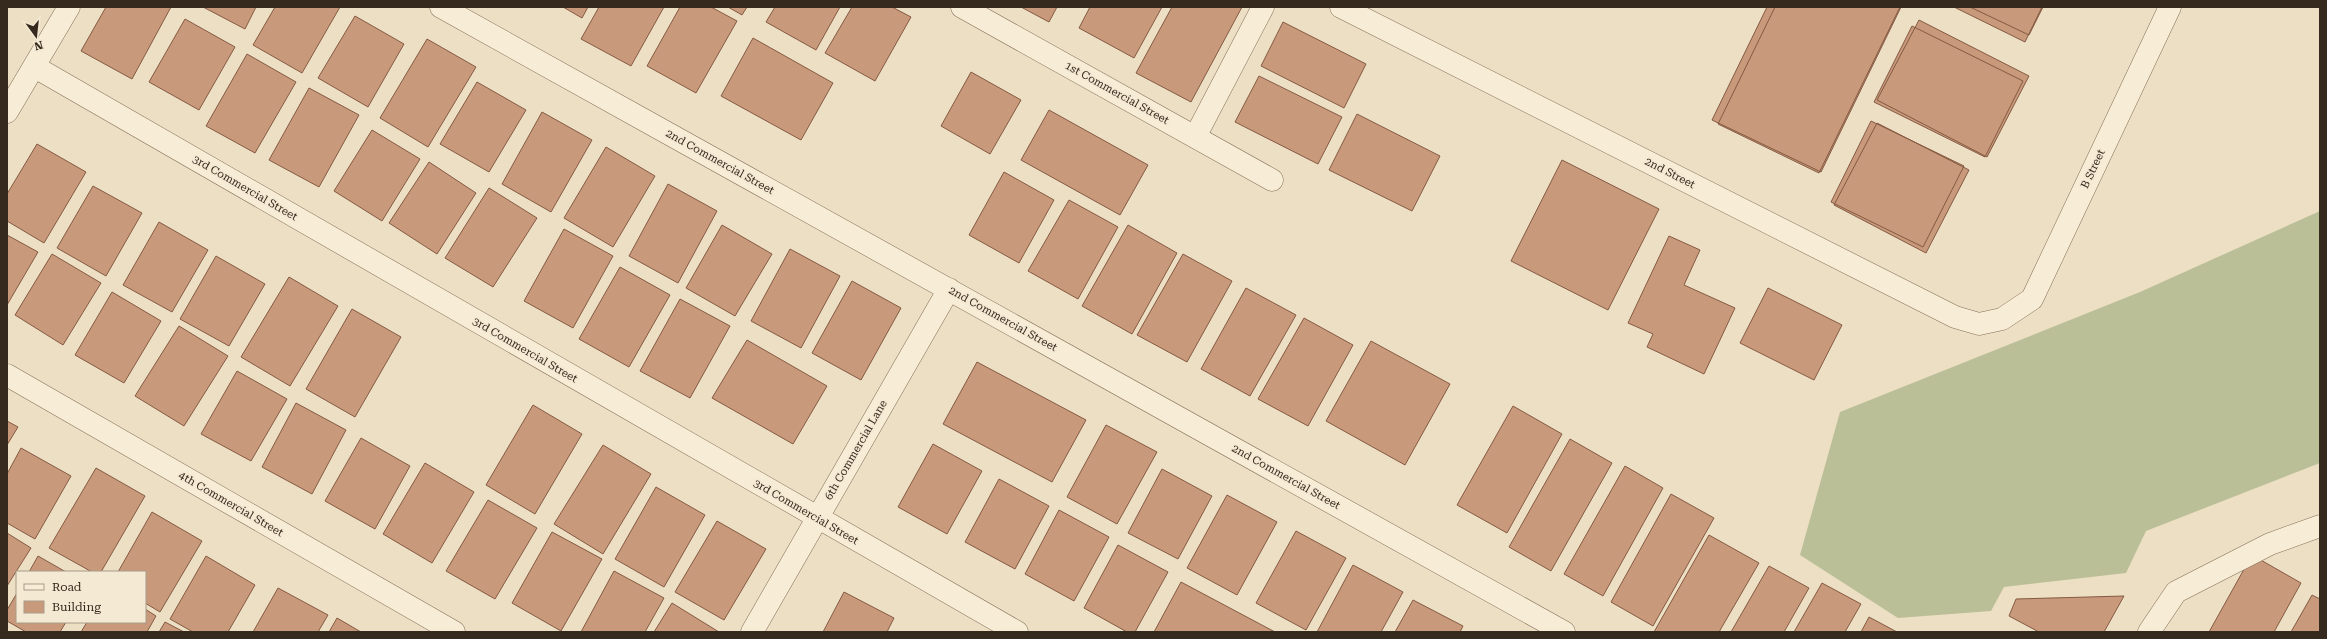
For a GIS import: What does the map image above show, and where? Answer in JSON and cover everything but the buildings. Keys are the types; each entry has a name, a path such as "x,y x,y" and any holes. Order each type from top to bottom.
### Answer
{"street":[{"path":"7,112 35,67 69,7"},
{"name":"2nd Commercial Street","path":"441,7 1564,632"},
{"name":"1st Commercial Street","path":"962,7 1272,180"},
{"path":"1195,137 1263,7"},
{"name":"2nd Street","path":"1341,7 1955,318 1978,324 2002,319"},
{"name":"B Street","path":"2002,319 2032,299 2170,7"},
{"name":"3rd Commercial Street","path":"35,67 817,519 1016,632"},
{"name":"6th Commercial Lane","path":"752,632 949,289"},
{"name":"4th Commercial Street","path":"7,375 454,632"},
{"path":"2149,632 2176,592 2270,544 2320,526"}],"green space":[{"path":"2320,211 2320,463 2146,531 2126,573 2004,587 1991,611 1898,618 1800,555 1840,412 2140,292"}]}
